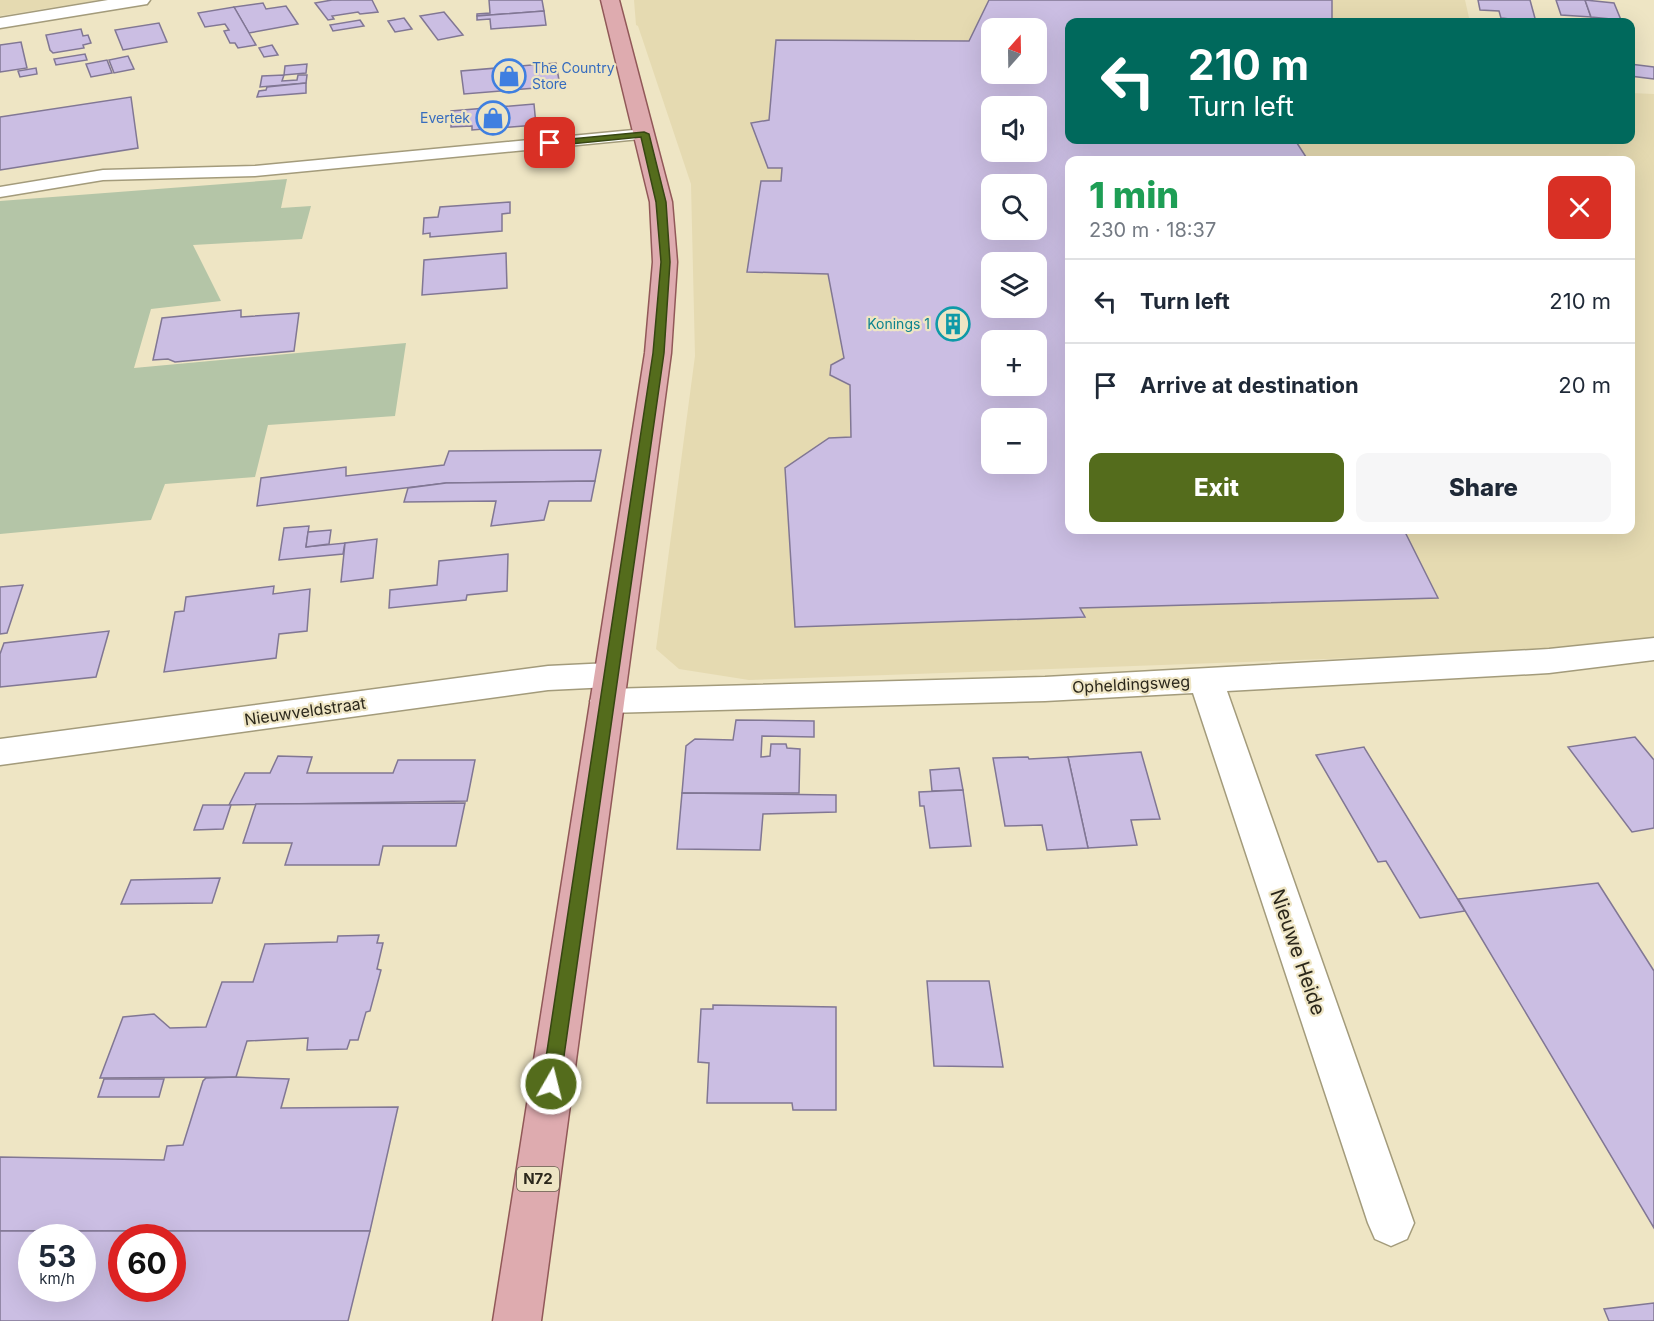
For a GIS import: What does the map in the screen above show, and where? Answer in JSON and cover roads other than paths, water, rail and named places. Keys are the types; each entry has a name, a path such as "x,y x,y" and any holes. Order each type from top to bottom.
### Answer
{"main road":[{"name":"N72","path":"517,1321 658,353 666,262 661,202 610,0"}],"street":[{"path":"0,23 141,0"},
{"name":"Opheldingsweg","path":"608,688 1034,690 1549,661 1654,649"},
{"name":"Nieuwveldstraat","path":"0,752 548,678 608,688"},
{"name":"Nieuwe Heide","path":"1206,680 1391,1223"}],"lane":[{"path":"0,192 103,175 255,171 644,134"}],"place":[{"name":"The Country Store","path":"509,76"},
{"name":"Evertek","path":"493,118"},
{"name":"Konings 1","path":"953,324"}]}
